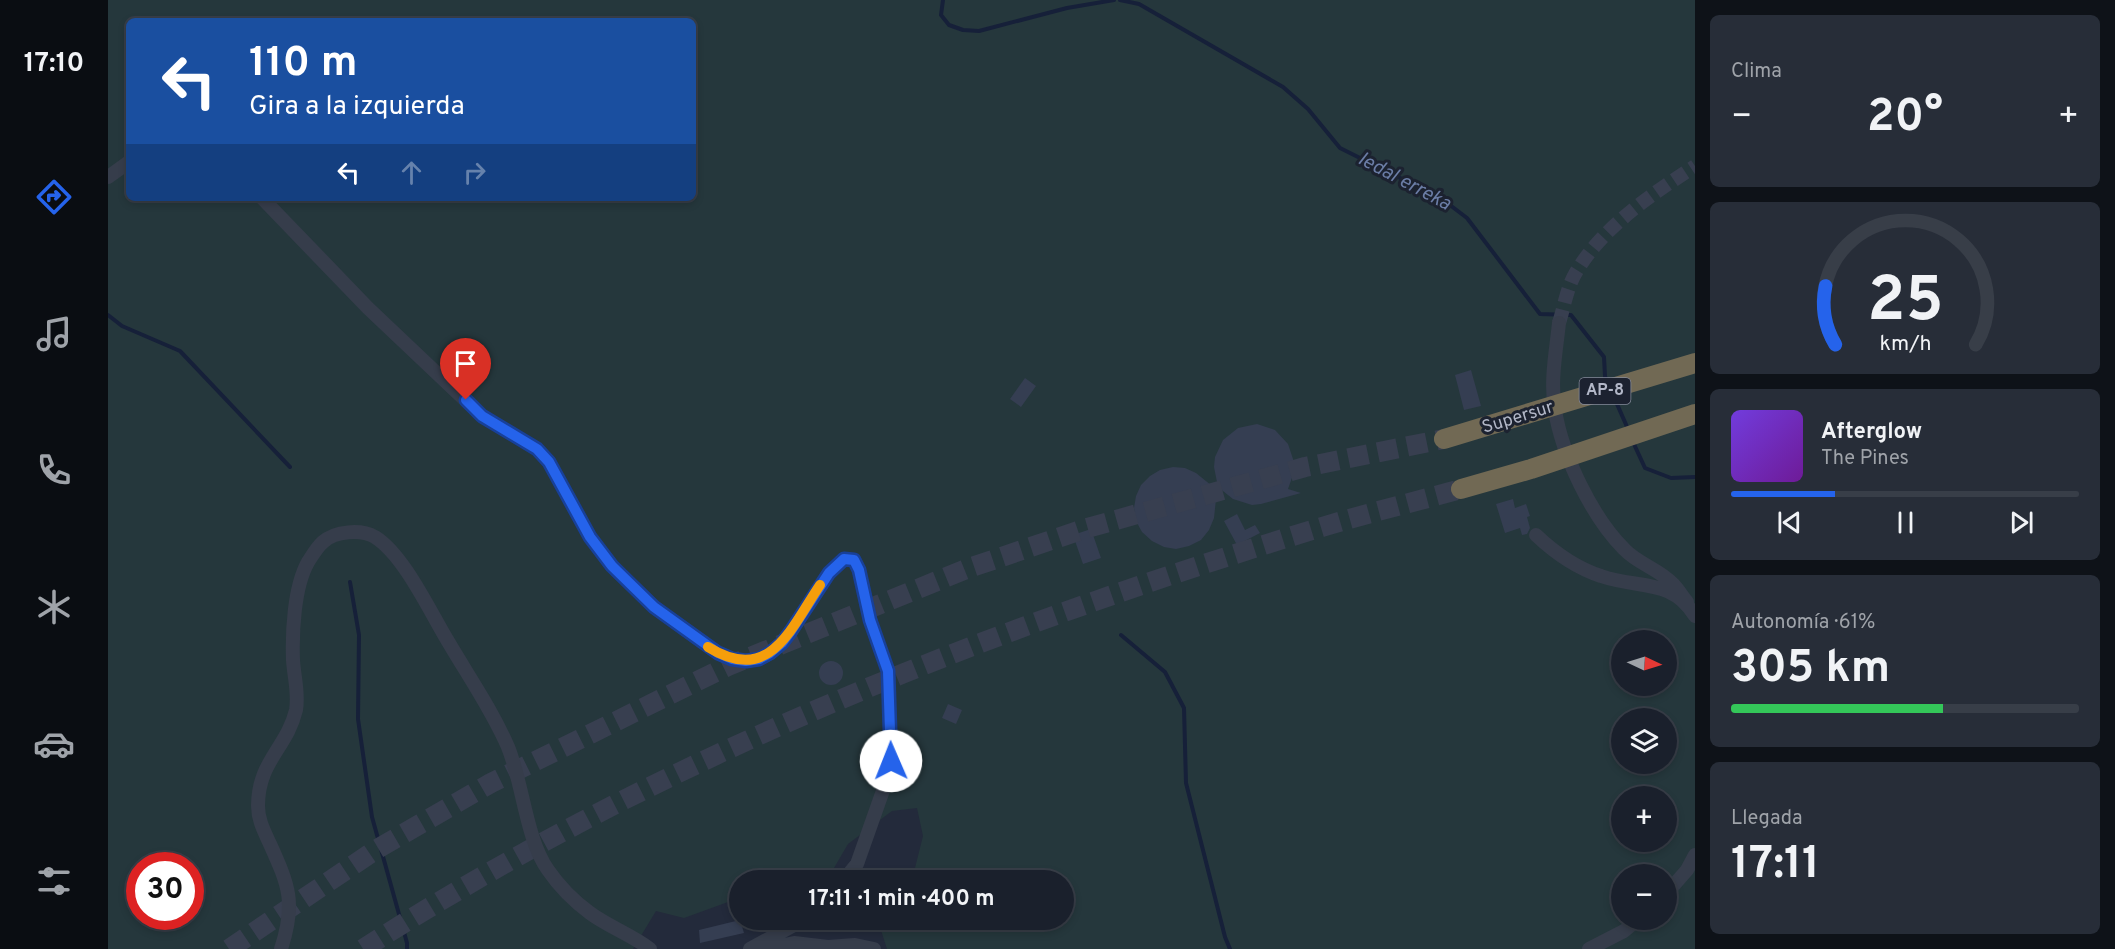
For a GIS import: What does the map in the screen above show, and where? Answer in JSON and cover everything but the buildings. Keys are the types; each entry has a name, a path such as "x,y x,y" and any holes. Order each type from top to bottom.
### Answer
{"highway":[{"name":"Supersur","path":"1444,439 1695,363"},
{"path":"1461,489 1531,469 1695,414"}],"street":[{"path":"108,177 126,164"},
{"path":"265,201 368,308 482,416 537,449 549,462 590,537 612,566 654,607 718,653 732,659 746,661 759,659 770,653 791,631 829,573 844,559 854,560 859,570 870,620 888,671 891,761 886,782 857,864 852,870"},
{"path":"1559,323 1553,372 1555,410 1562,440 1573,469 1601,519 1624,549 1673,583 1695,616"},
{"path":"281,949 290,904 286,878 260,821 259,788 263,772 292,725 296,708 297,692 293,662 294,630 298,589 304,568 323,541 338,534 360,532 372,536 389,548 406,571 488,705 515,767 541,860 549,872 591,914 650,949"},
{"path":"1536,535 1556,552 1580,567 1602,576 1670,591 1687,602"},
{"path":"1677,881 1687,870 1695,855"},
{"path":"750,949 785,930"},
{"path":"1589,949 1625,930"},
{"path":"767,949 794,943 828,947 855,945 874,949"}],"shaded area":[{"path":"108,0 1695,0 1695,949 887,949 881,930 1074,930 1074,870 914,870 923,836 917,808 892,811 848,844 833,870 729,870 729,902 684,918 656,911 633,949 108,949"}],"waterway":[{"name":"Iedal erreka","path":"943,0 941,15 949,25 963,30 979,31 1067,8 1114,0"},
{"name":"Iedal erreka","path":"1120,0 1139,4 1283,87 1308,109 1340,148 1442,199 1467,218 1540,314 1571,315 1604,357 1607,383"},
{"path":"108,315 122,326 180,351 290,467"},
{"name":"Iedal erreka","path":"1613,395 1628,429"},
{"name":"Iedal erreka","path":"1633,442 1645,468 1671,478 1695,477"},
{"path":"350,582 359,635 358,719 372,817 407,949"},
{"path":"1121,635 1165,672 1184,708 1186,783 1230,949"}],"tunnel":[{"path":"1559,323 1572,279 1599,241 1629,213 1661,188 1695,166"},
{"path":"229,949 377,849 491,783 728,666 969,568 1084,529 1305,467 1444,439"},
{"path":"363,949 475,881 590,818 707,759 828,705 949,655 1197,566 1339,522 1461,489"}],"slow traffic":[{"path":"708,647 732,659 746,661 759,659 770,653 791,631 820,585"}],"route":[{"path":"466,400 482,416 537,449 549,462 590,537 612,566 654,607 704,644 732,659 746,661 759,659 770,653 791,631 829,573 844,559 854,560 859,570 870,620 888,671 891,761"}]}
